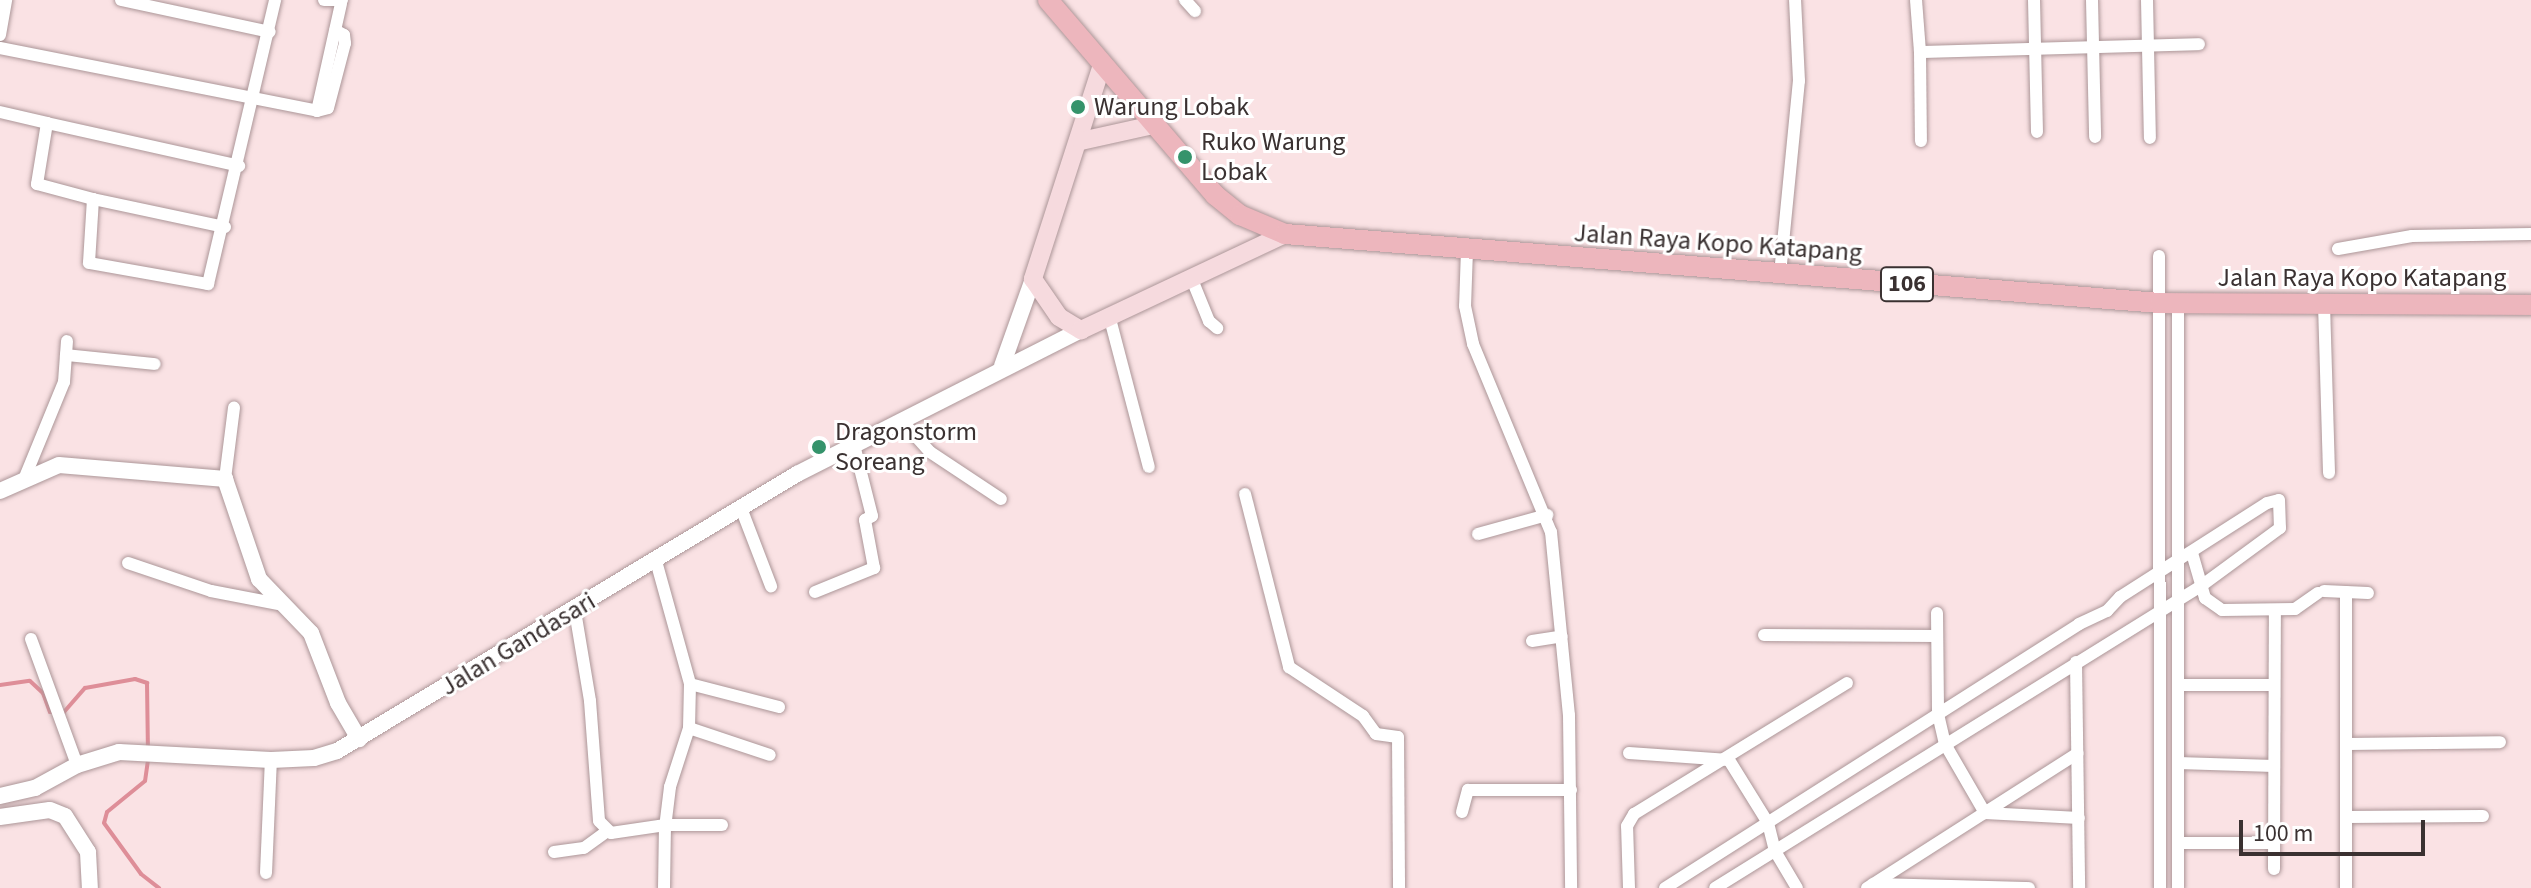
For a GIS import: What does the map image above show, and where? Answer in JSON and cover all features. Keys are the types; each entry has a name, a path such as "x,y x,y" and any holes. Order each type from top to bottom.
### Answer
{"main road":[{"name":"106","path":"1048,0 1101,68 1215,195 1253,220 1285,234"},
{"path":"1101,68 1081,141 1033,279 1055,313 1081,330 1285,234"},
{"path":"1081,141 1153,125"},
{"path":"1251,250 1253,220"},
{"name":"Jalan Raya Kopo Katapang","path":"1285,234 2169,303 2531,305"}],"street":[{"path":"0,31 6,0"},
{"path":"121,0 270,32"},
{"path":"93,199 89,263 208,284 225,227 275,0"},
{"path":"0,48 317,111 328,108 345,43 344,35 335,30 341,2 324,0"},
{"path":"1185,0 1195,11"},
{"path":"1780,274 1799,81 1795,0"},
{"path":"1916,0 1921,141"},
{"path":"2034,0 2037,132"},
{"path":"2092,0 2095,137"},
{"path":"2147,0 2150,138"},
{"path":"1920,52 2199,44"},
{"path":"0,112 239,166"},
{"path":"47,123 37,184 225,227"},
{"path":"2338,249 2412,236 2531,234"},
{"path":"1467,250 1465,306 1473,344 1547,515 1562,636 1571,790 1571,888"},
{"path":"2159,256 2169,303 2179,561 2178,888"},
{"path":"1191,277 1209,321 1217,328"},
{"path":"1002,366 1033,279"},
{"path":"2160,888 2160,574 2169,303"},
{"path":"2324,304 2329,473"},
{"path":"1109,315 1149,467"},
{"name":"Jalan Gandasari","path":"0,796 35,788 77,765 134,751 271,760 321,756 359,739 741,508 1002,366 1081,330"},
{"path":"25,477 64,382 67,341"},
{"path":"66,355 155,364"},
{"path":"234,408 225,479 259,579 311,633 338,703 359,739"},
{"path":"903,422 930,452 1001,499"},
{"path":"815,592 874,568 865,520 872,516 854,445"},
{"path":"0,491 44,468 77,465 225,479"},
{"path":"1245,494 1290,669 1363,716 1376,734 1398,737 1399,888"},
{"path":"1665,888 2160,574 2270,500 2280,503 2280,528 2201,586 1715,888"},
{"path":"741,508 771,586"},
{"path":"1478,534 1547,515"},
{"path":"2192,553 2201,586 2212,607 2275,612 2302,606 2321,592 2368,593"},
{"path":"656,561 690,684 689,728 670,787 665,825 664,888"},
{"path":"128,563 211,591 284,605"},
{"path":"2346,592 2346,888"},
{"path":"575,611 590,701 596,812 606,832"},
{"path":"2274,869 2275,612"},
{"path":"1937,613 1938,714 1945,744 1985,813"},
{"path":"1764,635 1937,636"},
{"path":"1532,641 1562,636"},
{"path":"31,639 77,765"},
{"path":"2076,662 2079,888"},
{"path":"1629,888 1629,819 1729,760 1847,683"},
{"path":"690,684 779,707"},
{"path":"2179,685 2274,685"},
{"path":"689,728 770,755"},
{"path":"2347,744 2500,742"},
{"path":"1629,753 1729,760"},
{"path":"1870,886 2078,753"},
{"path":"266,873 271,760"},
{"path":"1729,760 1768,823 1775,851 1797,888"},
{"path":"2178,763 2274,766"},
{"path":"1462,812 1468,790 1571,790"},
{"path":"0,817 50,810 65,816 88,852 90,888"},
{"path":"1985,813 2079,818"},
{"path":"2347,817 2483,816"},
{"path":"554,852 584,848 606,832 665,825 722,825"},
{"path":"2178,843 2274,843"},
{"path":"1870,886 2029,888"}],"waterway":[{"path":"0,685 30,681 43,693 50,712 64,712 85,688 135,679 147,683 148,751"},
{"path":"148,760 145,781 107,812 104,823 141,874 159,888"}],"place":[{"name":"Warung Lobak","path":"1078,107"},
{"name":"Ruko Warung Lobak","path":"1185,157"},
{"name":"Dragonstorm Soreang","path":"819,447"}]}
